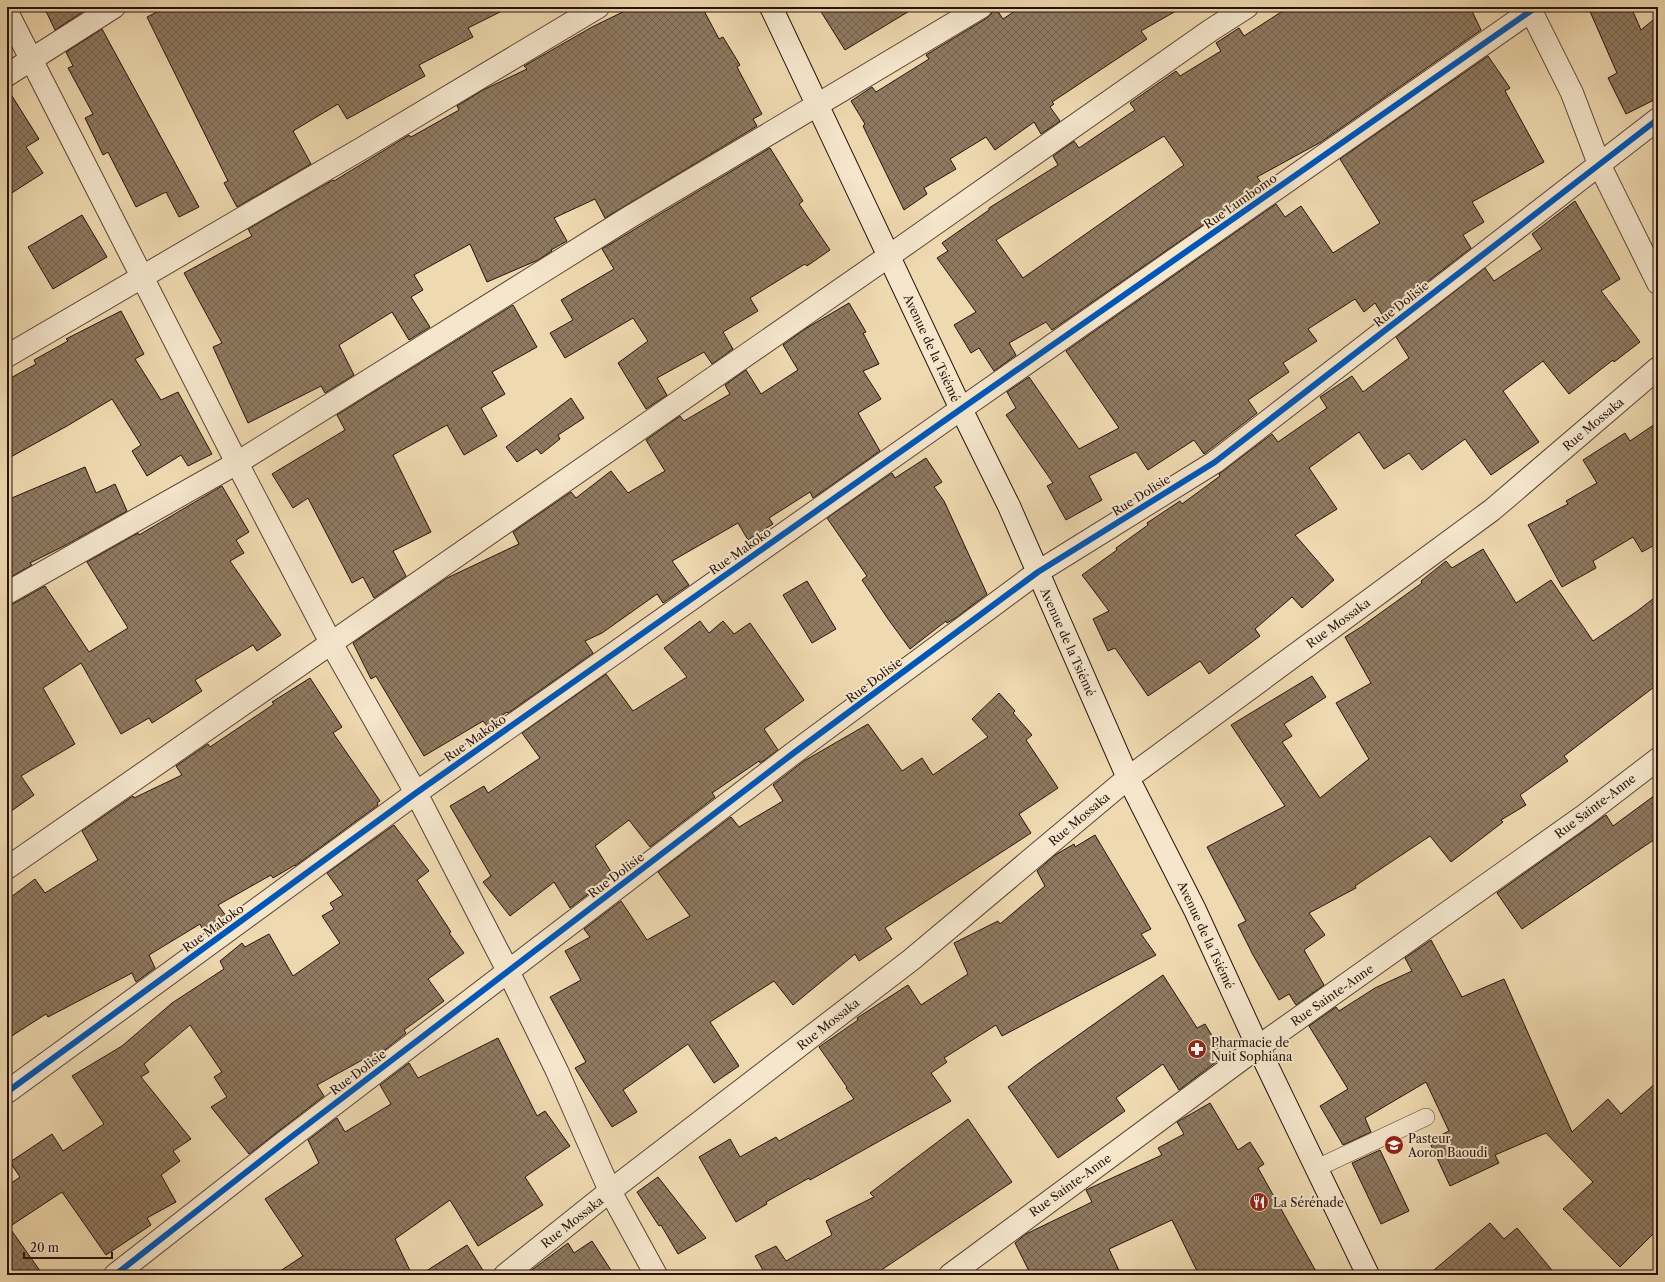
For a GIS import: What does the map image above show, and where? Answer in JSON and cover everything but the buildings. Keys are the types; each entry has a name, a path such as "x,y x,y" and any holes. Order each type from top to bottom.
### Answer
{"street":[{"path":"7,75 114,7"},
{"path":"7,356 366,146 598,7"},
{"name":"Avenue de la Tsiémé","path":"771,7 1008,506 1128,778 1195,910 1258,1048 1368,1275"},
{"path":"7,593 237,463 628,218 981,7"},
{"path":"7,868 889,256 1211,30 1247,7"},
{"path":"1530,9 1572,93 1599,164 1658,283"},
{"name":"Rue Lumbomo","path":"961,409 1530,9"},
{"path":"7,12 237,463 331,643 416,794 508,971 557,1071 610,1191 656,1275"},
{"name":"Rue Dolisie","path":"115,1275 286,1140 789,757 1038,572 1215,462 1658,119"},
{"name":"Rue Mossaka","path":"505,1275 610,1191 911,960 1128,778 1492,510 1658,368"},
{"name":"Rue Makoko","path":"7,1092 416,794 961,409"},
{"name":"Rue Sainte-Anne","path":"950,1275 1258,1048 1585,815 1658,759"}],"lane":[{"path":"1317,1168 1426,1117"}],"cycle path":[{"path":"7,1092 416,793 961,409 1532,10"},
{"path":"115,1275 286,1141 795,752 1038,572 1215,462 1658,119"}],"place":[{"name":"Pharmacie de Nuit Sophiana","path":"1197,1049"},
{"name":"Pasteur Aoron Baoudi","path":"1394,1145"},
{"name":"La Sérénade","path":"1259,1202"}]}
